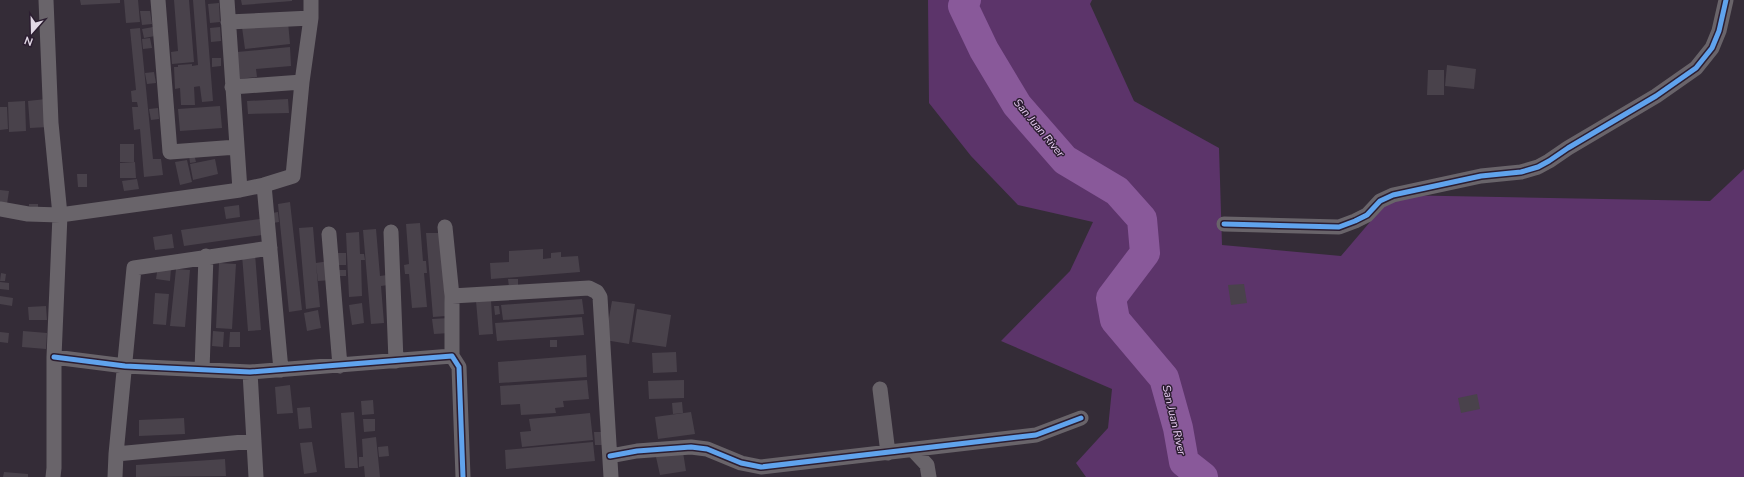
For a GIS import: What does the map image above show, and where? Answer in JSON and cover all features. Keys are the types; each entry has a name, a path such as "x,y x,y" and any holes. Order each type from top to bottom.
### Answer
{"street":[{"path":"46,0 51,123 60,215 54,357 53,477"},
{"path":"158,0 170,152 237,147"},
{"path":"227,0 240,190"},
{"path":"0,209 28,214 60,215 240,190 264,185 293,176 302,82 311,18 311,0"},
{"path":"1224,224 1339,227 1356,222 1367,215 1380,201 1393,196 1481,176 1522,172 1538,168 1568,148 1656,96 1696,68 1712,48 1719,31 1726,0"},
{"path":"228,22 311,18"},
{"path":"232,87 302,82"},
{"path":"264,185 281,370"},
{"path":"445,227 452,296 452,356 459,367 463,477"},
{"path":"391,232 396,361"},
{"path":"329,234 340,366"},
{"path":"115,477 134,268 206,256 270,248"},
{"path":"202,370 206,256"},
{"path":"452,296 589,288 597,292 600,297 611,477"},
{"path":"54,357 125,366 250,372 452,356"},
{"path":"250,372 256,477"},
{"path":"880,389 888,453"},
{"path":"610,456 637,451 691,447 707,449 741,464 761,467 1036,435 1081,418"},
{"path":"116,454 254,441"},
{"path":"913,450 922,457 927,465 929,477"}],"shaded area":[{"path":"928,0 1092,0 1090,4 1134,101 1219,148 1222,245 1341,256 1393,195 1710,201 1744,169 1744,477 1086,477 1076,463 1108,428 1112,389 1001,341 1070,271 1093,222 1018,205 971,156 929,103"}],"building":[{"path":"80,0 120,0 120,3 81,5"},
{"path":"124,0 138,0 140,22 126,23"},
{"path":"174,0 189,0 194,62 172,64 171,52 178,51"},
{"path":"193,0 205,0 213,101 202,102 200,86 194,87 195,105 181,105 180,88 175,89 174,67 178,67 178,65 198,65"},
{"path":"241,0 292,0 292,1 242,5"},
{"path":"219,3 220,22 210,23 208,4"},
{"path":"140,11 150,11 152,24 142,25"},
{"path":"288,22 290,44 245,49 242,27"},
{"path":"153,27 155,36 144,38 142,29"},
{"path":"220,27 221,41 211,42 210,28"},
{"path":"140,28 153,159 161,159 163,175 144,177 140,129 134,130 132,107 138,107 137,102 132,102 131,91 136,90 130,29"},
{"path":"150,38 152,48 143,49 142,39"},
{"path":"290,47 291,66 256,69 257,77 239,79 237,52"},
{"path":"212,58 221,58 221,66 212,67"},
{"path":"1447,65 1476,69 1474,89 1445,86"},
{"path":"1428,70 1444,70 1444,95 1427,95"},
{"path":"154,72 156,83 147,84 145,73"},
{"path":"46,99 48,127 30,128 28,101"},
{"path":"288,99 289,113 248,114 247,101"},
{"path":"25,101 26,131 9,132 8,102"},
{"path":"220,106 222,128 180,131 178,109"},
{"path":"0,107 7,107 8,129 0,130"},
{"path":"158,108 159,119 151,120 149,109"},
{"path":"120,144 134,144 134,162 120,162"},
{"path":"194,154 196,162 190,163 189,155"},
{"path":"215,159 218,174 193,180 190,164"},
{"path":"187,160 192,182 180,185 175,162"},
{"path":"135,162 136,178 120,178 120,163"},
{"path":"77,174 87,174 87,187 78,187"},
{"path":"137,179 139,189 124,191 122,181"},
{"path":"0,190 9,191 7,204 0,203"},
{"path":"290,202 302,310 289,312 278,204"},
{"path":"29,204 38,204 38,210 29,210"},
{"path":"239,205 240,217 226,219 224,207"},
{"path":"278,212 279,222 273,223 272,213"},
{"path":"260,219 262,235 184,246 181,230"},
{"path":"420,223 423,261 426,261 427,273 424,273 427,307 412,308 409,274 405,274 404,265 409,264 406,224"},
{"path":"313,227 316,263 329,261 331,280 318,281 316,264 320,307 306,309 299,228"},
{"path":"376,229 380,276 387,275 388,285 381,286 384,323 371,324 363,230"},
{"path":"359,232 360,254 364,254 365,260 361,260 362,296 349,297 346,233"},
{"path":"426,233 440,233 446,316 433,317"},
{"path":"172,234 174,248 155,250 153,237"},
{"path":"543,249 543,259 551,258 551,253 561,252 561,257 578,256 580,272 491,279 490,263 509,262 509,251"},
{"path":"333,253 346,253 346,265 333,265"},
{"path":"255,254 261,330 248,331 242,255"},
{"path":"219,263 236,264 232,329 216,328"},
{"path":"158,266 171,268 170,281 156,279"},
{"path":"176,269 190,270 185,327 170,326"},
{"path":"336,270 346,270 346,276 337,276"},
{"path":"1,273 6,274 5,281 0,281"},
{"path":"508,279 518,279 518,287 509,287"},
{"path":"0,282 9,283 9,290 0,289"},
{"path":"1244,284 1247,303 1231,305 1228,285"},
{"path":"155,293 169,294 166,325 153,324"},
{"path":"0,296 13,298 12,306 0,304"},
{"path":"582,299 584,314 503,320 501,305"},
{"path":"491,300 493,334 479,335 476,301"},
{"path":"612,301 635,304 629,344 605,340"},
{"path":"362,303 364,323 352,325 349,305"},
{"path":"46,306 47,320 29,320 28,307"},
{"path":"494,306 499,306 500,314 495,315"},
{"path":"637,309 671,315 666,347 632,342"},
{"path":"318,310 321,328 307,331 304,313"},
{"path":"582,317 584,335 497,341 495,323"},
{"path":"449,318 450,333 434,334 432,319"},
{"path":"23,331 47,333 46,349 22,347"},
{"path":"213,331 224,332 223,347 212,346"},
{"path":"0,332 9,333 8,343 0,342"},
{"path":"230,332 240,332 240,347 229,347"},
{"path":"550,340 557,340 557,347 550,347"},
{"path":"676,352 677,372 653,373 652,353"},
{"path":"586,355 587,377 499,383 498,362"},
{"path":"587,380 589,399 563,401 564,407 555,408 556,413 521,415 520,404 501,405 500,386"},
{"path":"684,380 684,398 649,399 648,381"},
{"path":"290,385 293,413 277,414 275,387"},
{"path":"1477,394 1480,409 1461,413 1458,398"},
{"path":"373,400 374,414 362,415 361,401"},
{"path":"682,402 683,413 673,414 672,403"},
{"path":"310,407 312,428 299,429 297,408"},
{"path":"354,412 358,468 345,468 341,413"},
{"path":"691,412 695,434 658,439 655,417"},
{"path":"590,413 593,440 522,447 520,432 531,431 529,419"},
{"path":"184,418 185,434 139,436 139,420"},
{"path":"363,419 375,419 375,431 364,432"},
{"path":"594,432 601,432 603,445 595,445"},
{"path":"376,437 380,477 365,477 364,466 359,467 359,457 363,457 362,439"},
{"path":"312,442 317,472 304,474 300,443"},
{"path":"593,442 595,461 506,469 505,450"},
{"path":"388,446 389,456 379,457 378,447"},
{"path":"683,452 686,471 660,475 656,457"},
{"path":"225,459 226,476 136,477 136,465"},
{"path":"4,472 28,474 28,477 3,477"}],"waterway":[{"name":"San Juan River","path":"966,0 963,6 984,50 1017,105 1065,160 1117,191 1142,219 1145,253 1111,298 1115,320 1164,378 1178,428 1184,462 1203,477"}],"cycle path":[{"path":"1224,224 1339,227 1367,215 1380,201 1393,195 1481,176 1521,172 1538,167 1656,96 1696,68 1712,48 1719,31 1726,0"},
{"path":"54,357 125,366 250,372 452,356 459,367 463,477"},
{"path":"610,456 637,451 691,447 707,449 741,463 761,467 1036,435 1081,418"}]}
